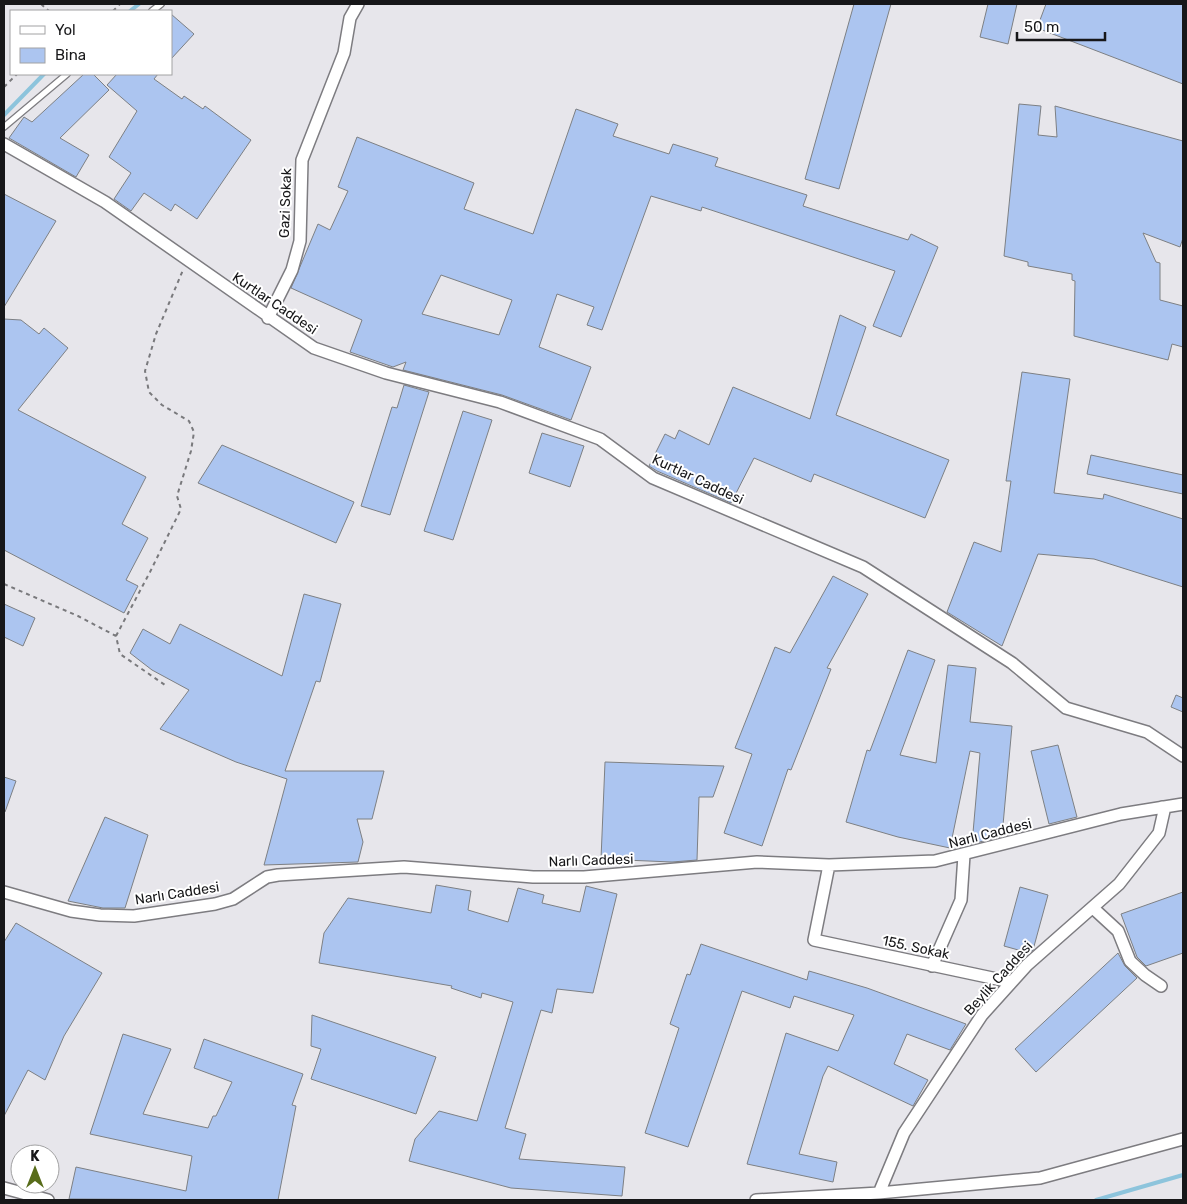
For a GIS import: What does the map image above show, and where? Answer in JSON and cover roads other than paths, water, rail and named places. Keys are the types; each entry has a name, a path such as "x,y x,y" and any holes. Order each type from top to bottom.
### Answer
{"street":[{"name":"Gazi Sokak","path":"268,318 292,270 300,241 302,160 344,53 350,18 358,4"},
{"name":"Kurtlar Caddesi","path":"4,144 104,202 268,318 314,348 386,373 500,402 600,439 653,478 863,567 1012,663 1066,708 1147,732 1183,756"},
{"name":"Narlı Caddesi","path":"4,892 71,911 100,915 134,916 215,904 233,899 267,877 278,875 404,867 533,877 584,877 757,862 829,865 935,861 1121,814 1183,804"},
{"name":"Beylik Caddesi","path":"879,1193 904,1134 982,1014 1040,953 1119,884 1159,833 1164,811 1162,807"},
{"path":"932,966 961,900 964,855"},
{"name":"155. Sokak","path":"829,865 814,940 1011,982"},
{"path":"1093,908 1118,931 1130,960 1145,976 1161,986"},
{"path":"756,1200 879,1193 1040,1178 1183,1139"},
{"path":"4,1188 48,1200"}],"lane":[{"path":"4,126 66,75"}],"waterway":[{"path":"131,10 139,4"},
{"path":"4,115 43,75"},
{"path":"1096,1200 1183,1175"}]}
